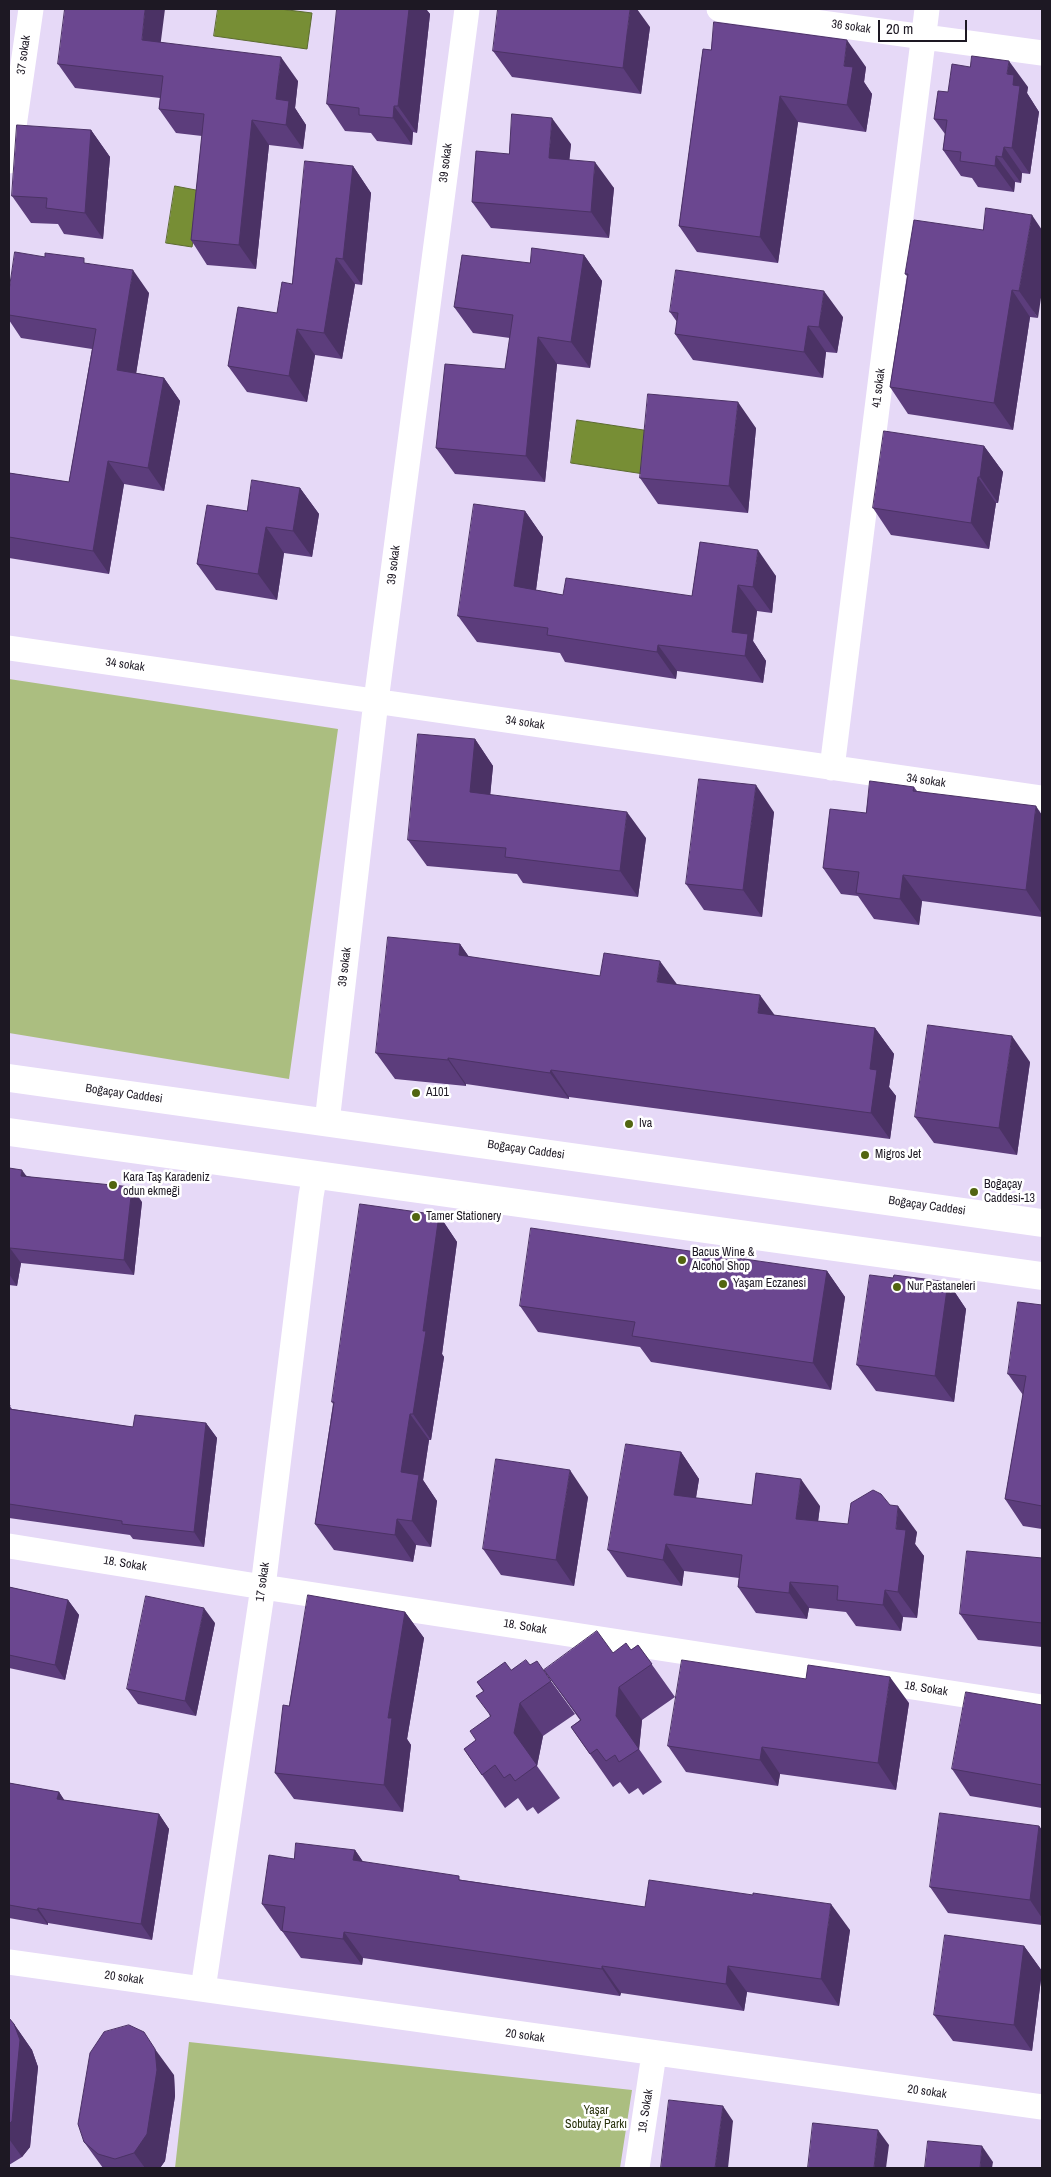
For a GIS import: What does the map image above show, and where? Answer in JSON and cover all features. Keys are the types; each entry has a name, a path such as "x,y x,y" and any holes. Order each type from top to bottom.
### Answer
{"main road":[{"name":"Boğaçay Caddesi","path":"9,1078 1042,1223"},
{"path":"9,1132 1042,1276"}],"street":[{"name":"37 sokak","path":"9,161 31,9"},
{"name":"39 sokak","path":"327,1122 376,701 466,9"},
{"name":"36 sokak","path":"719,9 1042,52"},
{"name":"41 sokak","path":"832,768 927,9"},
{"name":"34 sokak","path":"9,648 1042,798"},
{"name":"17 sokak","path":"204,1989 263,1587 310,1206 316,1174"},
{"name":"18. Sokak","path":"9,1546 1042,1707"},
{"name":"20 sokak","path":"9,1962 1042,2108"},
{"name":"19. Sokak","path":"637,2168 654,2054"}],"green space":[{"path":"9,679 338,729 289,1079 9,1033"},
{"name":"Yaşar Sobutay Parkı","path":"189,2042 632,2090 620,2168 175,2168"}],"shaded area":[{"path":"218,9 280,9 312,13 307,49 214,36"},
{"path":"175,186 201,191 192,247 166,243"},
{"path":"577,420 650,431 644,474 571,463"}],"building":[{"path":"65,9 145,9 142,40 281,57 276,99 289,101 286,125 252,120 239,245 191,240 204,114 159,109 163,76 58,64"},
{"path":"337,9 409,9 398,106 394,106 393,118 359,115 359,108 327,104"},
{"path":"498,9 630,9 623,68 493,51"},
{"path":"714,22 847,40 844,66 853,67 847,105 780,96 760,237 679,226 703,49 711,50"},
{"path":"972,56 1009,61 1007,74 1014,75 1013,85 1020,86 1012,148 1004,147 1002,157 996,156 995,166 960,161 961,152 943,150 947,120 934,119 938,91 948,92 952,64 970,67"},
{"path":"512,114 552,118 549,158 595,162 591,212 472,202 476,151 509,154"},
{"path":"17,125 91,130 85,213 46,208 47,198 12,196"},
{"path":"305,161 353,166 343,259 336,258 324,333 297,329 289,376 228,366 238,307 277,313 282,282 292,284"},
{"path":"986,208 1032,215 1019,291 1012,290 994,403 890,387 908,274 905,274 914,220 983,230"},
{"path":"532,248 584,255 571,342 538,337 526,456 436,448 445,364 505,369 513,315 454,307 462,255 530,263"},
{"path":"15,252 45,257 45,253 84,258 84,263 133,270 117,370 164,378 148,468 108,461 93,551 9,537 9,473 69,482 96,329 9,315 9,291"},
{"path":"676,270 824,291 819,327 808,326 804,352 675,334 678,313 670,312"},
{"path":"648,394 738,402 729,486 640,478"},
{"path":"884,431 984,446 971,523 873,508"},
{"path":"252,480 300,488 293,531 266,527 258,574 197,564 207,505 247,511"},
{"path":"474,504 525,511 514,586 563,595 566,578 692,596 700,542 758,550 753,587 738,585 732,632 748,634 745,656 658,645 657,652 547,635 548,628 458,616"},
{"path":"418,734 475,739 470,792 627,812 620,871 505,857 506,848 408,840"},
{"path":"699,779 756,785 743,890 686,884"},
{"path":"870,781 914,787 913,791 1036,806 1026,890 903,875 900,899 856,893 859,872 823,868 830,809 866,813"},
{"path":"388,937 460,944 459,955 600,976 604,953 660,961 657,982 760,995 758,1013 875,1028 870,1069 877,1070 871,1113 551,1070 550,1073 448,1058 448,1060 376,1053"},
{"path":"928,1025 1012,1036 999,1128 915,1117"},
{"path":"9,1168 22,1170 21,1176 132,1187 124,1260 10,1248 9,1257"},
{"path":"360,1204 439,1215 423,1331 426,1331 413,1414 410,1414 401,1472 419,1475 412,1521 397,1519 395,1535 315,1524 334,1402 332,1402"},
{"path":"531,1228 827,1271 813,1363 632,1336 635,1322 520,1306"},
{"path":"870,1275 893,1278 894,1275 948,1282 935,1376 857,1365"},
{"path":"1018,1302 1042,1305 1042,1506 1005,1499 1026,1376 1008,1374"},
{"path":"9,1409 133,1427 135,1415 206,1423 194,1532 122,1524 122,1521 9,1504"},
{"path":"626,1444 681,1452 674,1495 752,1505 756,1473 801,1479 796,1519 848,1524 851,1503 873,1490 881,1494 890,1505 898,1506 896,1529 906,1530 898,1592 885,1590 883,1605 837,1600 838,1586 790,1582 789,1593 738,1587 742,1555 666,1544 663,1560 608,1550"},
{"path":"496,1459 570,1470 556,1560 483,1549"},
{"path":"967,1551 1042,1558 1042,1623 960,1614"},
{"path":"9,1587 68,1600 55,1665 9,1655"},
{"path":"308,1595 405,1612 388,1718 392,1718 384,1785 275,1773 283,1705 289,1706"},
{"path":"146,1596 204,1608 185,1701 127,1689"},
{"path":"597,1631 613,1653 626,1643 631,1650 638,1645 652,1664 619,1687 616,1716 639,1749 619,1762 615,1755 606,1761 597,1749 590,1754 571,1727 581,1720 544,1670"},
{"path":"526,1660 530,1665 537,1661 551,1681 520,1703 514,1733 537,1765 515,1781 510,1774 504,1778 495,1765 482,1775 464,1749 476,1740 470,1731 491,1716 476,1696 484,1691 477,1682 505,1662 511,1670"},
{"path":"682,1660 806,1679 808,1665 890,1677 878,1763 762,1747 760,1760 668,1746"},
{"path":"966,1692 1042,1705 1042,1785 952,1769"},
{"path":"9,1783 59,1792 57,1799 159,1814 141,1924 9,1905"},
{"path":"940,1813 1039,1826 1030,1900 930,1887"},
{"path":"296,1843 355,1850 353,1860 459,1876 459,1880 645,1907 649,1880 831,1904 821,1979 728,1966 726,1984 602,1966 602,1969 344,1932 343,1939 282,1931 285,1907 262,1904 269,1855 294,1859"},
{"path":"945,1935 1024,1946 1014,2025 934,2015"},
{"path":"9,2018 14,2024 20,2040 12,2121 9,2124"},
{"path":"129,2025 144,2032 155,2049 157,2070 147,2134 134,2153 115,2159 98,2154 84,2142 78,2124 90,2053 104,2032"},
{"path":"669,2100 723,2106 715,2168 661,2168"},
{"path":"813,2123 878,2130 874,2168 808,2168"},
{"path":"928,2141 982,2146 980,2168 925,2168"}],"place":[{"name":"A101","path":"416,1093"},
{"name":"Iva","path":"629,1124"},
{"name":"Migros Jet","path":"865,1155"},
{"name":"Kara Taş Karadeniz odun ekmeği","path":"113,1185"},
{"name":"Boğaçay Caddesi-13","path":"974,1192"},
{"name":"Tamer Stationery","path":"416,1217"},
{"name":"Bacus Wine & Alcohol Shop","path":"682,1260"},
{"name":"Yaşam Eczanesi","path":"723,1284"},
{"name":"Nur Pastaneleri","path":"897,1287"}]}
